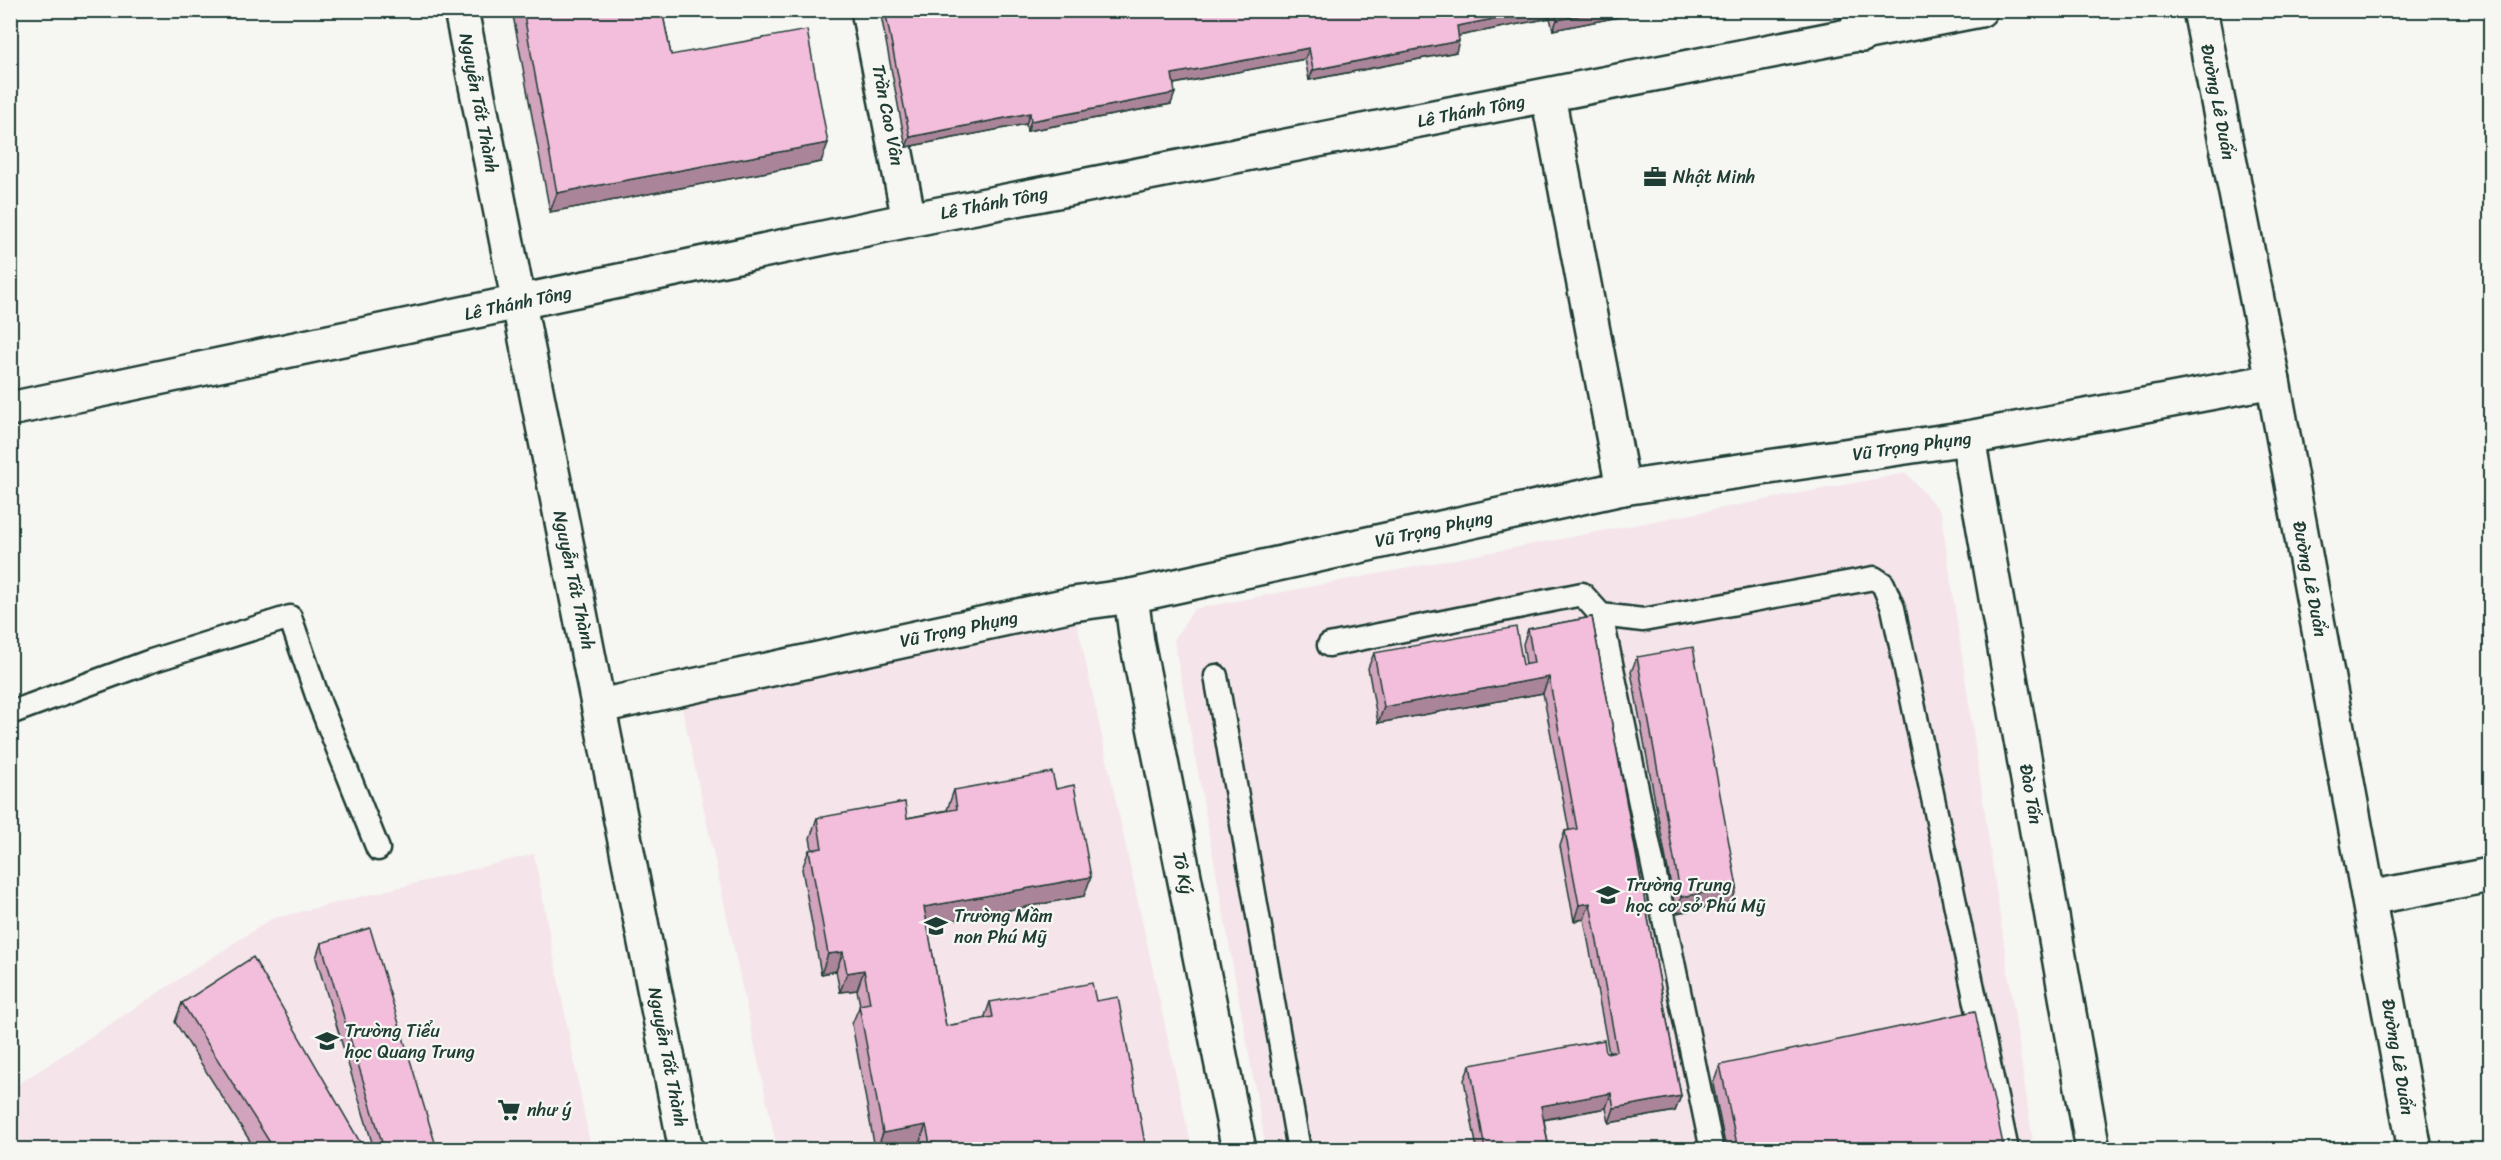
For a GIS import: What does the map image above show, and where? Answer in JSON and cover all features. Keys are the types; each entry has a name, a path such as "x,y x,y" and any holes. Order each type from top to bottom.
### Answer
{"street":[{"name":"Nguyễn Tất Thành","path":"462,10 686,1149"},
{"name":"Trần Cao Vân","path":"868,10 909,220"},
{"name":"Lê Thánh Tông","path":"10,409 909,220 1548,96 1860,23 1980,10"},
{"name":"Đường Lê Duẩn","path":"2200,10 2273,381 2415,1149"},
{"path":"1548,96 1623,488"},
{"name":"Vũ Trọng Phụng","path":"600,706 1073,604 1131,596 1623,488 1968,438 2273,381"},
{"name":"Đào Tấn","path":"1968,438 2093,1149"},
{"name":"Tô Ký","path":"1131,596 1137,642 1239,1149"},
{"path":"2370,898 2490,875"}],"lane":[{"path":"1600,615 1643,620 1874,578 1883,584 1893,608 2007,1149"},
{"path":"1329,645 1582,594 1600,615 1712,1149"},
{"path":"10,713 151,661 290,617 320,704 378,849"},
{"path":"1216,676 1299,1149"}],"shaded area":[{"name":"Trường Trung học cơ sở Phú Mỹ","path":"1906,473 1941,512 2034,1149 1266,1149 1174,640 1194,609"},
{"name":"Trường Mầm non Phú Mỹ","path":"1076,618 1192,1149 777,1149 681,703"},
{"name":"Trường Tiểu học Quang Trung","path":"534,854 591,1149 11,1150 11,1089 271,919"}],"building":[{"path":"523,10 662,10 671,55 807,30 828,143 557,193"},
{"path":"885,10 1539,10 1457,26 1459,41 1313,70 1309,48 1172,74 1175,93 1031,121 1030,113 910,137"},
{"path":"1555,10 1603,10 1557,20"},
{"path":"1592,617 1681,1096 1614,1108 1611,1093 1541,1106 1549,1149 1485,1149 1470,1065 1604,1040 1606,1053 1617,1051 1590,903 1579,905 1565,831 1577,829 1549,677 1384,707 1374,653 1516,627 1523,665 1534,663 1528,629"},
{"path":"1693,647 1737,887 1681,897 1637,657"},
{"path":"1052,772 1056,789 1074,785 1091,877 924,907 946,1026 993,1017 990,1002 1092,983 1096,1001 1118,997 1146,1149 931,1149 926,1125 883,1133 859,1005 870,1003 864,970 847,973 843,952 828,954 809,850 822,848 817,818 905,802 907,818 957,809 954,790"},
{"path":"370,928 437,1149 384,1149 321,943"},
{"path":"253,957 364,1149 274,1149 182,1003"},
{"path":"1975,1011 2004,1149 1738,1149 1720,1065"}],"place":[{"name":"Nhật Minh","path":"1655,177"},
{"name":"Trường Trung học cơ sở Phú Mỹ","path":"1608,895"},
{"name":"Trường Mầm non Phú Mỹ","path":"936,926"},
{"name":"Trường Tiểu học Quang Trung","path":"327,1041"},
{"name":"như ý","path":"509,1110"}]}
